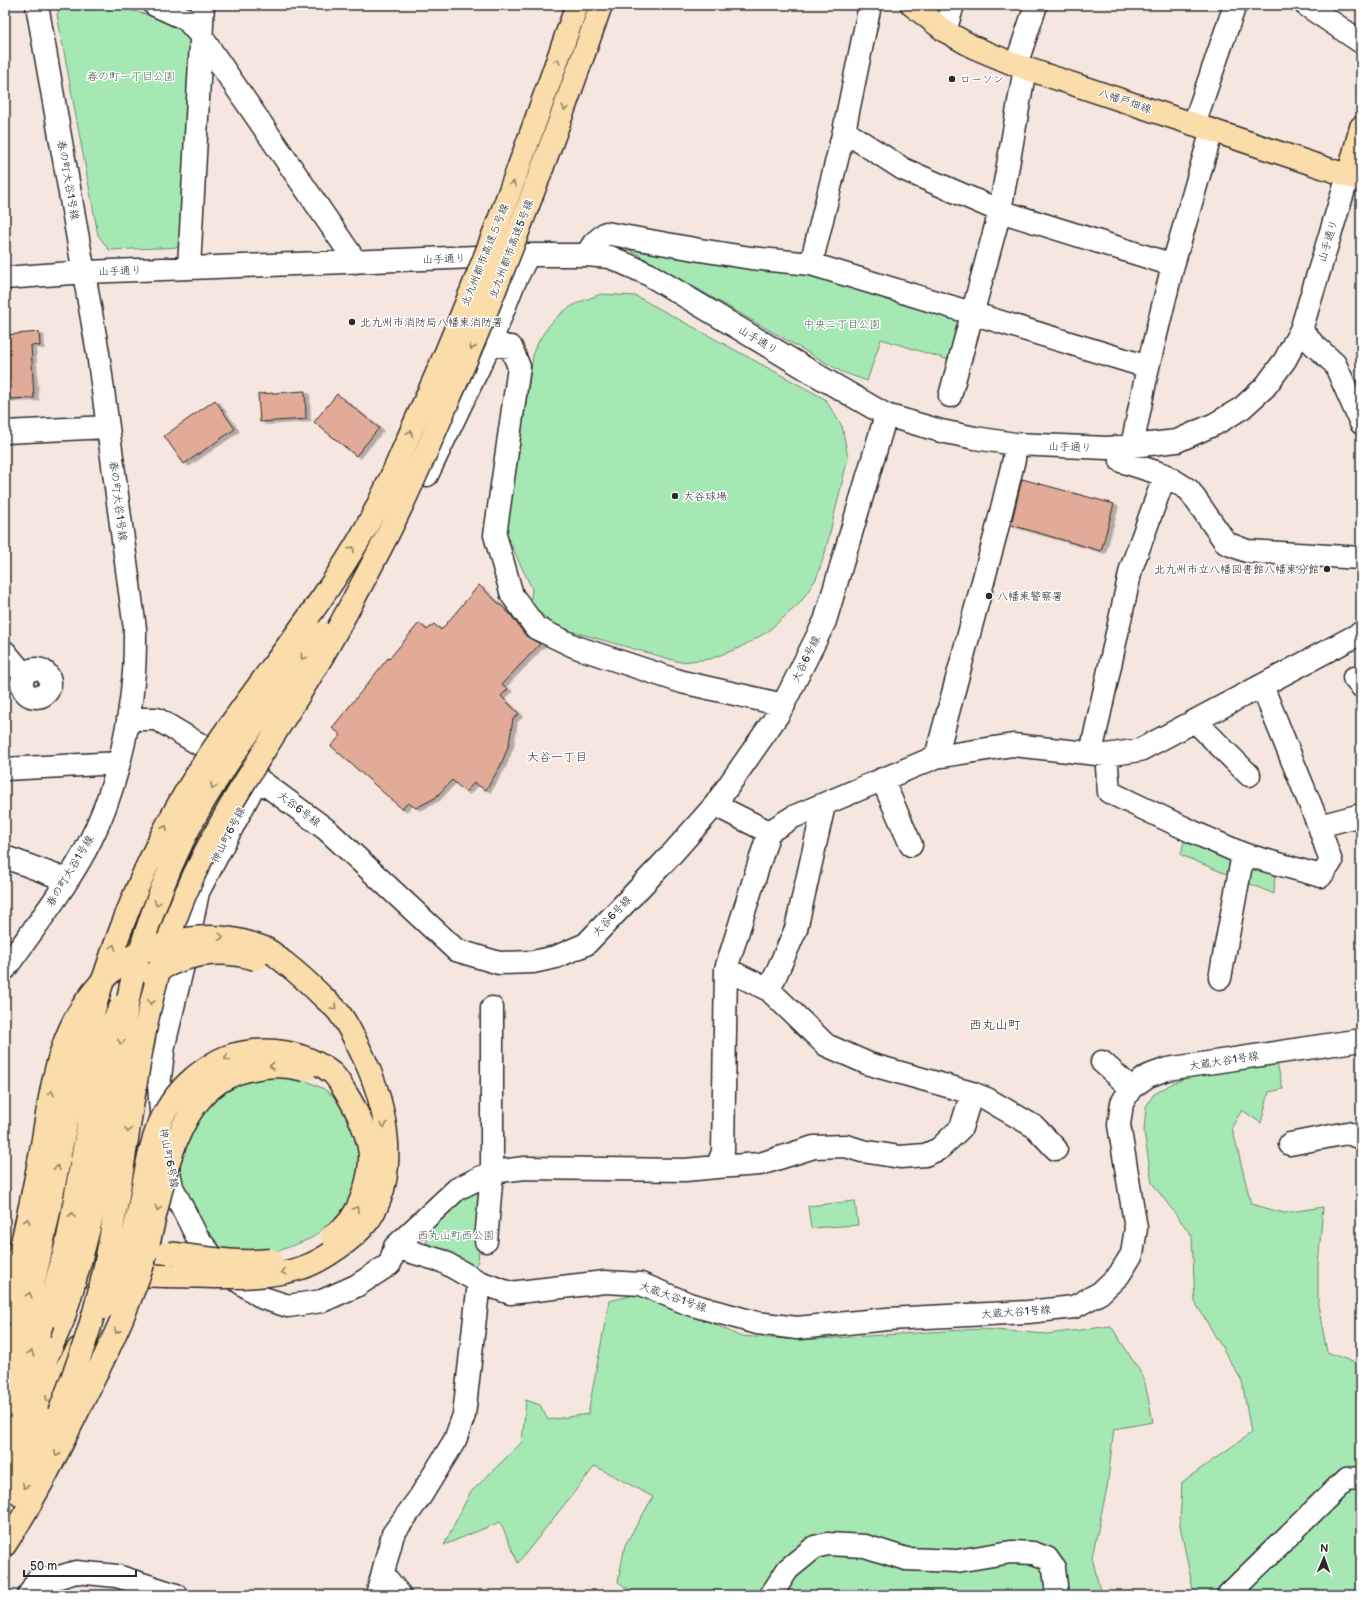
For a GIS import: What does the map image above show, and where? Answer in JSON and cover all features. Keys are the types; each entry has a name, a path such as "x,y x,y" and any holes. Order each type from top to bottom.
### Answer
{"main road":[{"name":"北九州都市高速５号線","path":"29,1333 35,1277 73,1090 88,1028 107,964 129,906 155,848 181,798 217,742 332,583 367,525 434,379 510,190 577,5"},
{"name":"北九州都市高速5号線","path":"389,532 434,434 482,323 562,117 601,5"},
{"name":"八幡戸畑線","path":"912,5 945,31 973,47 1020,66 1354,178"},
{"path":"1354,178 1361,126"},
{"path":"5,1452 63,1320 81,1262 94,1211 104,1161 126,1009 136,963 149,921 168,875 190,828 214,784 271,700 345,598 389,532"},
{"path":"5,1545 26,1513 44,1481 67,1416 76,1370 90,1325 105,1266 117,1204 137,1071 156,980 170,933 205,852 257,763 322,657 389,532"},
{"path":"5,1272 166,1276 260,1276 282,1273 306,1266 328,1255 352,1238 368,1221 379,1200 385,1174 387,1147 382,1108 372,1076 340,1013 306,980 268,950 247,942 221,936 199,936 174,941 152,948 129,958 109,974 89,998 76,1017 64,1043 56,1071 27,1223 5,1313"},
{"path":"5,1372 55,1287 68,1238 102,1048 110,1027 122,1006 136,988 152,973 174,962 197,955 219,953 242,955 260,960 306,980"},
{"path":"5,1254 167,1252 234,1261 254,1262 278,1259 298,1254 317,1246 344,1227 356,1210 364,1192 370,1160 366,1134 354,1105 333,1074 318,1064 294,1054 274,1050 258,1050 230,1056 206,1067 181,1089 167,1108 158,1125 133,1236 126,1262 107,1301 50,1395 5,1480"},
{"path":"5,1525 120,1325 133,1292 150,1238 173,1150 182,1127 196,1104 214,1085 237,1072 261,1067 285,1065 312,1072 354,1105"},
{"path":"5,1366 29,1333"},
{"path":"5,1414 29,1333"}],"street":[{"name":"春の町大谷1号線","path":"5,969 67,880 84,852 103,814 119,763 128,719 134,672 135,629 108,427 85,272 37,5"},
{"path":"155,5 186,19 201,36 356,262"},
{"path":"189,268 203,5"},
{"path":"811,264 844,131 870,5"},
{"path":"945,31 953,5"},
{"path":"950,396 1000,211 1020,66 1036,5"},
{"path":"1235,5 1203,127 1173,265 1148,368 1132,446 1121,461 1164,474 1189,490 1226,542 1246,552 1361,558"},
{"path":"1306,5 1361,42"},
{"path":"844,131 903,169 1000,211 1173,265"},
{"name":"山手通り","path":"5,278 85,272 528,255 586,255 610,257 648,274 886,415 941,431 1015,444 1107,448 1177,441 1214,424 1242,408 1265,387 1281,365 1301,330 1354,178"},
{"path":"586,255 594,243 606,233 729,254 811,264 1148,368"},
{"name":"神山町6号線","path":"395,1247 390,1264 356,1286 322,1301 288,1306 263,1298 225,1272 197,1237 172,1187 163,1139 159,1085 164,1045 184,961 198,892 258,779 369,594 490,344 513,285 528,255"},
{"path":"1301,330 1313,344 1335,364 1361,423"},
{"path":"490,344 511,348 519,368 495,535 512,595 536,628 576,646 682,682 784,705"},
{"name":"大谷6号線","path":"128,719 158,719 258,779 327,830 456,950 499,963 533,962 556,957 586,944 670,856 715,805 784,705 825,621 886,415"},
{"path":"5,432 108,427"},
{"path":"936,757 996,533 1014,459 1015,444"},
{"path":"1164,474 1131,569 1099,754 1109,792 1243,854 1321,876 1331,862 1319,826 1262,686"},
{"path":"717,1167 723,1152 726,969 769,832 793,818 936,757 1013,745 1099,754 1140,750 1361,633"},
{"path":"5,652 24,675"},
{"path":"1195,721 1249,774"},
{"path":"5,769 119,763"},
{"path":"882,779 911,844"},
{"path":"715,805 769,832"},
{"path":"769,990 796,929 824,805"},
{"path":"1319,826 1361,815"},
{"path":"1220,978 1243,854"},
{"path":"5,857 67,880"},
{"path":"726,969 769,990 826,1045 869,1064 972,1093 987,1099 1035,1127 1056,1149"},
{"path":"486,1241 492,1172 492,1008"},
{"name":"大蔵大谷1号線","path":"479,1282 510,1293 605,1282 642,1284 689,1304 758,1323 797,1328 887,1319 1028,1312 1074,1307 1100,1293 1120,1275 1132,1254 1136,1228 1119,1125 1122,1103 1131,1088 1148,1076 1167,1070 1361,1040"},
{"path":"1102,1062 1131,1088"},
{"path":"395,1247 457,1189 492,1172 526,1168 685,1170 760,1164 814,1147 846,1146 862,1151 900,1157 925,1154 939,1149 961,1128 972,1093"},
{"path":"1290,1144 1347,1133 1361,1138"},
{"path":"377,1595 393,1534 420,1496 455,1440 464,1415 479,1282 442,1261 395,1247"},
{"path":"1228,1595 1346,1479 1361,1478"},
{"path":"770,1595 788,1569 814,1548 827,1544 865,1546 906,1559 920,1560 957,1561 1011,1552 1033,1553 1047,1558 1054,1568 1057,1595"},
{"path":"29,1595 37,1580 56,1578 76,1572 116,1576 176,1595"},
{"path":"383,1574 400,1595"}],"green space":[{"name":"春の町一丁目公園","path":"62,5 93,5 130,10 172,23 191,34 182,247 109,250 98,235 57,14"},
{"name":"中央二丁目公園","path":"621,245 809,271 965,318 952,361 881,339 867,381 842,372"},
{"name":"大谷球場","path":"601,294 636,296 825,399 842,426 848,458 825,553 816,579 800,603 767,632 739,648 710,659 680,662 574,632 552,623 530,604 532,589 506,534 534,350 545,331 554,320 575,304"},
{"path":"1185,835 1275,868 1274,894 1181,855"},
{"path":"1277,1063 1283,1089 1269,1092 1261,1123 1242,1110 1232,1127 1251,1204 1284,1213 1323,1207 1318,1266 1318,1305 1327,1352 1361,1365 1361,1595 1194,1595 1180,1525 1182,1482 1251,1433 1242,1381 1195,1302 1192,1236 1152,1183 1144,1132 1146,1107 1153,1095 1173,1083 1208,1070"},
{"path":"264,1074 296,1076 324,1089 336,1098 355,1132 360,1158 356,1188 339,1215 312,1238 276,1252 226,1250 210,1246 174,1176 185,1138 201,1113 235,1083"},
{"name":"西丸山町西公園","path":"473,1187 484,1190 478,1261 473,1269 426,1248 428,1232 448,1208"},
{"path":"855,1201 858,1225 811,1228 808,1206"},
{"path":"638,1294 679,1307 739,1336 802,1340 981,1329 1047,1334 1111,1326 1144,1378 1153,1422 1114,1429 1107,1488 1092,1557 1101,1595 637,1595 618,1582 625,1545 653,1497 595,1466 518,1563 500,1522 444,1545 470,1493 522,1442 526,1400 540,1405 548,1420 588,1414 609,1301"}],"building":[{"path":"39,332 40,346 31,345 34,398 5,399 5,335"},
{"path":"305,391 306,419 260,422 258,394"},
{"path":"337,394 379,428 356,456 314,422"},
{"path":"215,400 235,429 184,464 164,436"},
{"path":"1022,479 1114,504 1101,551 1011,525"},
{"path":"479,585 510,614 526,636 540,644 502,684 508,689 501,696 519,714 513,719 509,744 501,765 486,790 474,783 465,792 452,780 435,798 416,808 408,803 402,809 331,746 341,735 332,728 388,658 389,659 419,623 427,630 434,624 441,630"}],"place":[{"name":"ローソン","path":"952,79"},
{"name":"北九州市消防局八幡東消防署","path":"352,322"},
{"name":"大谷球場","path":"675,496"},
{"name":"北九州市立八幡図書館八幡東分館","path":"1327,569"},
{"name":"八幡東警察署","path":"989,596"}],"district":[{"name":"大谷一丁目","path":"557,757"},
{"name":"西丸山町","path":"995,1025"}]}
